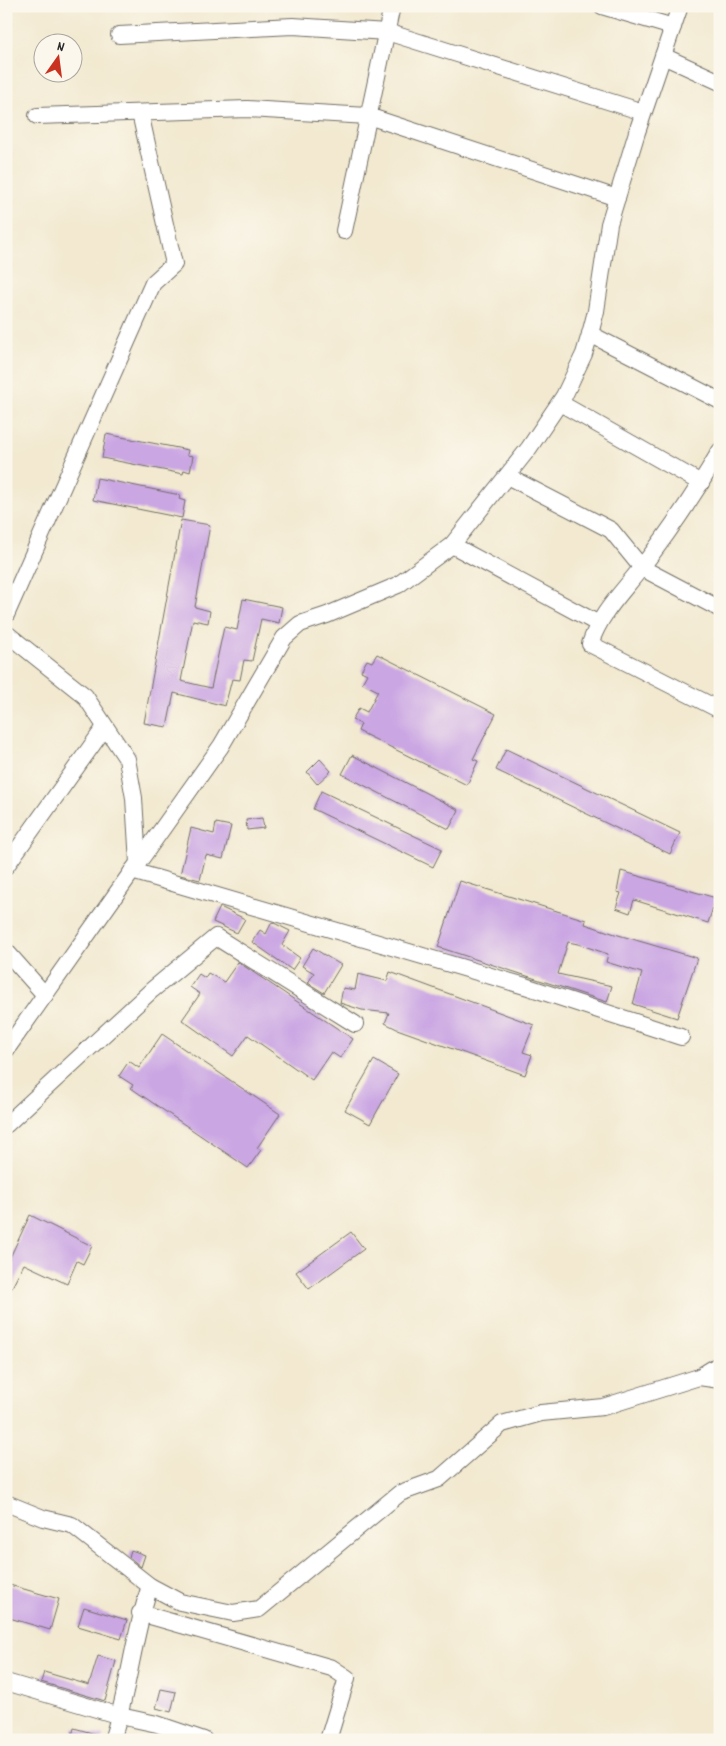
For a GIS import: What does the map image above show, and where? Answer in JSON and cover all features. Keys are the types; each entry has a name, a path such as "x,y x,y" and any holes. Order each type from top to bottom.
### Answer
{"street":[{"path":"344,231 392,6"},
{"path":"602,6 673,28"},
{"path":"6,1050 221,746 284,638 300,624 327,615 398,585 452,545 507,476 560,403 584,354 596,311 609,224 643,112 680,6"},
{"path":"119,35 293,26 387,32 643,112"},
{"path":"663,56 720,82"},
{"path":"37,116 247,109 368,116 617,198"},
{"path":"6,615 153,283 174,264 140,113"},
{"path":"590,334 720,401"},
{"path":"560,403 701,483"},
{"path":"720,451 701,483 642,568 597,623 590,644 720,710"},
{"path":"507,476 611,530 642,568 720,609"},
{"path":"452,545 597,623"},
{"path":"6,632 85,696 128,759 134,798 135,867"},
{"path":"6,866 105,726"},
{"path":"135,867 526,986 681,1038"},
{"path":"6,1124 152,990 216,936 355,1024"},
{"path":"6,951 45,995"},
{"path":"6,1503 43,1518 72,1525 150,1586 180,1602 233,1613 259,1610 400,1493 439,1479 502,1424 541,1413 603,1406 699,1377 720,1364"},
{"path":"699,1377 720,1380"},
{"path":"112,1740 120,1716 140,1613 150,1586"},
{"path":"140,1613 332,1668 347,1678 328,1740"},
{"path":"6,1682 120,1716 157,1724 204,1740"}],"building":[{"path":"106,434 188,450 187,455 193,456 190,472 184,470 183,474 102,458"},
{"path":"97,478 180,495 179,499 185,501 182,518 93,500"},
{"path":"181,520 210,525 195,607 210,611 208,623 193,620 181,681 211,688 224,627 237,630 243,599 282,607 279,623 261,619 252,661 244,660 240,680 232,679 225,706 174,693 167,727 144,723"},
{"path":"377,654 496,714 473,759 478,761 467,785 358,731 361,724 352,720 359,708 367,712 378,691 362,683 367,674 361,671 367,660 372,662"},
{"path":"506,749 680,833 670,854 496,770"},
{"path":"352,755 459,810 449,829 342,774"},
{"path":"320,759 331,771 317,784 307,772"},
{"path":"321,791 442,849 433,867 313,809"},
{"path":"262,818 264,828 247,830 246,820"},
{"path":"216,823 231,826 223,859 206,855 200,880 180,875 191,828 214,834"},
{"path":"621,871 716,898 708,923 634,900 630,913 616,908 621,893 617,892"},
{"path":"460,881 586,920 585,924 615,934 697,958 677,1018 633,1004 642,973 606,962 608,954 578,944 568,942 558,974 612,986 607,1002 438,947"},
{"path":"220,907 245,919 237,933 213,922"},
{"path":"272,922 290,931 282,945 300,958 292,970 252,942 260,930 266,934"},
{"path":"313,948 341,965 324,993 308,983 314,973 302,966"},
{"path":"238,962 353,1039 340,1058 331,1052 312,1080 248,1035 233,1056 182,1020 200,994 190,987 199,974 205,978 208,973 224,982"},
{"path":"390,972 534,1025 523,1052 532,1055 525,1075 397,1029 385,1023 389,1013 362,1010 340,1003 343,988 355,990 358,974 387,981"},
{"path":"162,1034 280,1114 257,1148 261,1150 248,1168 131,1088 133,1085 119,1076 129,1061 139,1068"},
{"path":"374,1060 398,1074 370,1124 345,1110"},
{"path":"30,1215 92,1246 83,1264 77,1261 67,1284 24,1264 6,1299 6,1266"},
{"path":"351,1232 364,1249 309,1289 296,1272"},
{"path":"131,1550 145,1555 141,1567 129,1557"},
{"path":"6,1584 59,1599 50,1630 6,1617"},
{"path":"84,1607 127,1620 121,1639 78,1626"},
{"path":"98,1656 116,1661 105,1701 41,1682 44,1672 89,1685"},
{"path":"161,1689 176,1692 171,1712 156,1708"},
{"path":"74,1728 103,1736 102,1740 71,1740"}]}
